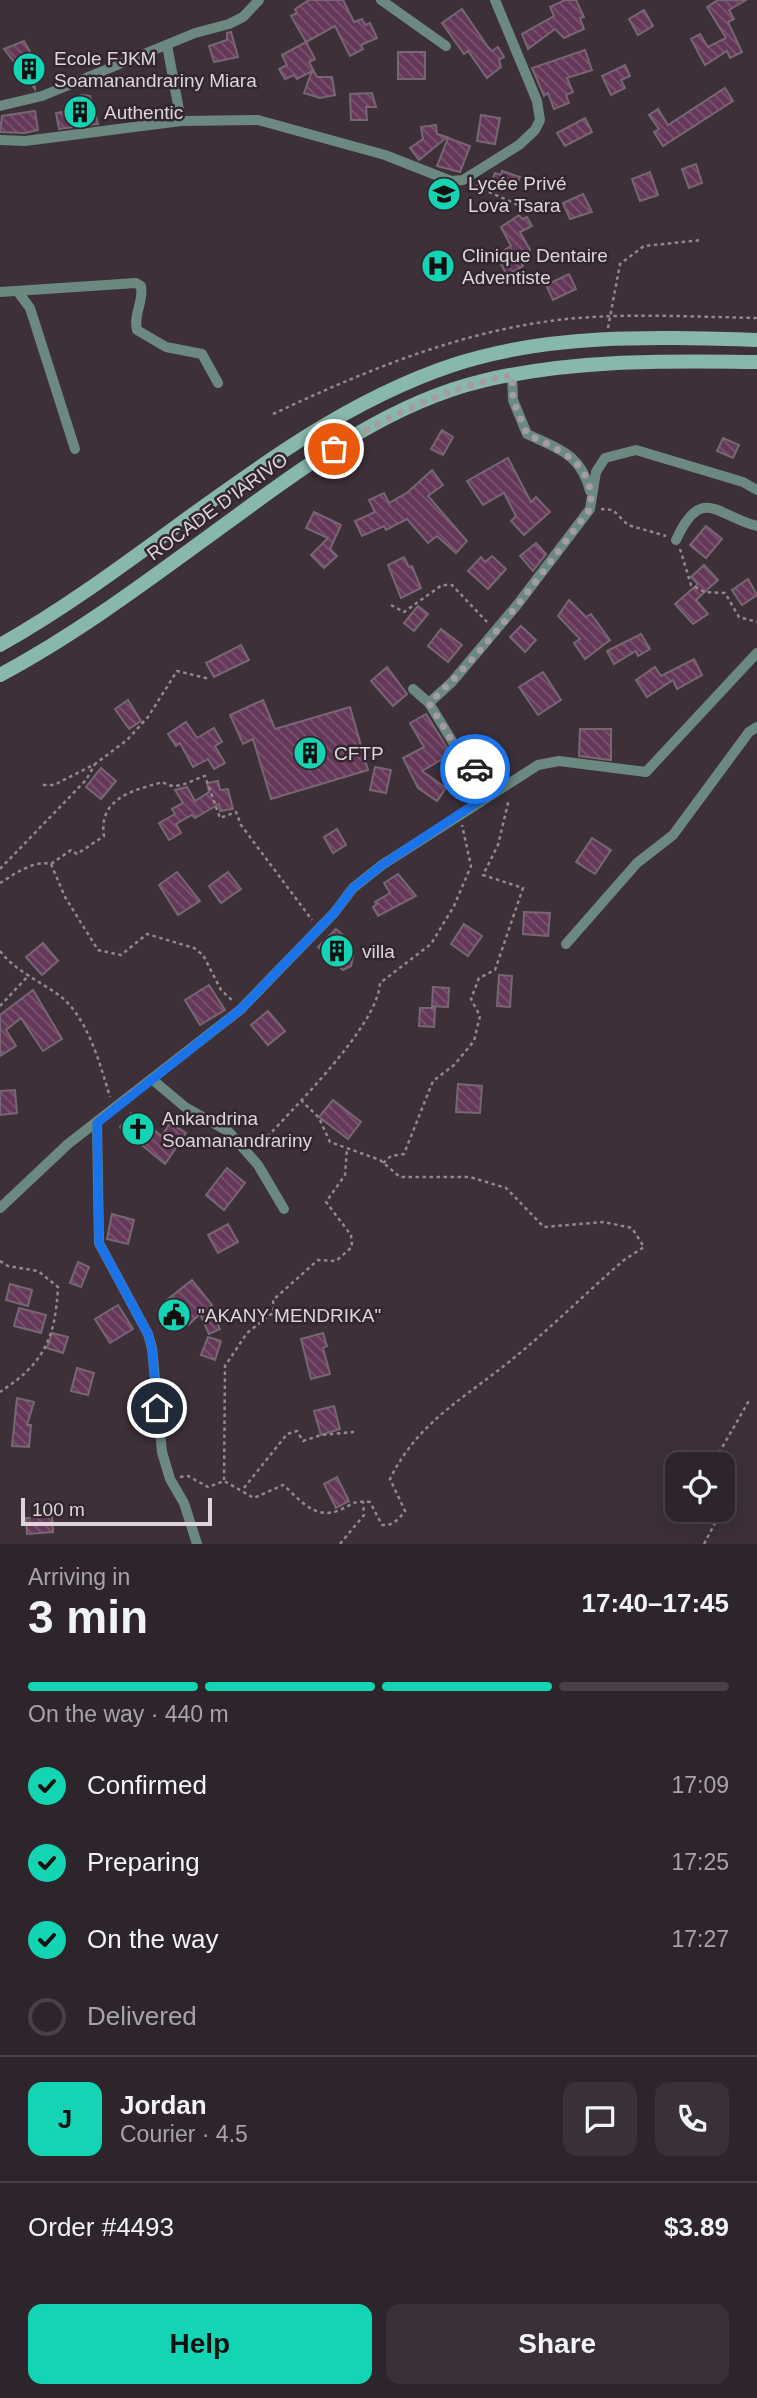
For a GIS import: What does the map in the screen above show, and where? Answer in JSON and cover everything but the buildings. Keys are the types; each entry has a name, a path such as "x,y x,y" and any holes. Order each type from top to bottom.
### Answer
{"main road":[{"name":"ROCADE D'IARIVO","path":"0,645 137,556 297,443 376,397 415,380 453,365 498,353 591,340 757,340"},
{"name":"ROCADE D'IARIVO","path":"0,675 40,654 95,617 298,471 370,426 442,394 481,381 512,375 624,361 757,362"}],"street":[{"path":"0,106 42,96 167,45 229,24 243,17 259,0"},
{"path":"381,0 446,46"},
{"path":"0,140 25,141 181,121 238,119 276,123 385,155 451,181 463,180 519,145 535,130 540,120 537,101 495,0"},
{"path":"167,45 181,121"},
{"path":"0,292 136,283 141,286 142,292 135,319 137,330 166,347 202,354 218,383"},
{"path":"18,292 30,308 75,449"},
{"path":"512,375 513,400 527,434 569,454 585,472 591,503"},
{"path":"429,703 494,632 591,503 596,472 606,458 636,450 743,482 757,490"},
{"path":"676,540 685,521 700,510 719,508 739,521 757,526"},
{"path":"0,1208 68,1144 240,1010 319,928 353,888 382,865 538,765 559,761 646,772 757,653"},
{"path":"413,689 429,703 460,754 496,790"},
{"path":"566,944 637,863 673,835 749,732 757,727"},
{"path":"153,1080 185,1107 229,1132 250,1156 284,1209"},
{"path":"97,1123 99,1243 148,1334 152,1348 162,1452 170,1479 184,1503 197,1544"}],"path":[{"path":"463,180 520,206 544,201"},
{"path":"608,331 608,313 616,294 620,264 644,246 702,240"},
{"path":"591,503 613,510 628,525 654,530 676,540 691,585 705,592 725,593 739,617 757,622"},
{"path":"391,605 404,612 442,585 452,584 494,632"},
{"path":"43,785 54,785 95,764 127,740 148,717 177,671 210,679"},
{"path":"0,869 86,780 95,764"},
{"path":"0,883 43,862 51,863 71,850 77,854 83,852 104,836 102,827 110,805 120,796 139,787 163,782 168,786 178,786 205,776 220,818 236,813 242,825 319,928"},
{"path":"383,1163 391,1156 404,1154 433,1081 454,1065 474,1041 480,1016 471,999 479,978 495,970 523,888 483,875 499,845 509,799"},
{"path":"250,1156 281,1119 330,1071 379,999 380,983 431,944 454,906 471,866 461,822"},
{"path":"51,863 65,897 98,950 121,955 147,934 194,948 203,956 221,990 240,1010"},
{"path":"0,951 8,962 63,998 84,1028 116,1108"},
{"path":"0,1006 29,975"},
{"path":"170,1479 188,1476 208,1487 224,1481 254,1497 283,1485 309,1509 323,1513 340,1510 353,1501 370,1502 382,1525 388,1526 399,1520 405,1511 390,1479 409,1444 442,1413 518,1354 615,1268 644,1247 632,1228 604,1222 544,1227 506,1188 470,1177 400,1177 383,1163 330,1142 319,1118 302,1101"},
{"path":"224,1481 225,1366 247,1333 274,1312 273,1300 281,1292 318,1260 336,1261 352,1247 351,1235 326,1202 345,1175 347,1148"},
{"path":"0,1261 8,1266 38,1271 58,1287 57,1310 47,1348 20,1379 0,1392"},
{"path":"719,1452 750,1399"},
{"path":"244,1488 287,1434 297,1431 303,1441 321,1435 354,1432"},
{"path":"340,1544 364,1515 363,1501"},
{"path":"704,1544 715,1522"}],"way so far":[{"path":"334,449 370,426 429,399 481,381 512,375 513,400 527,434 569,454 585,472 592,497 590,509 517,605 452,682 429,703 460,754 475,769"}],"place":[{"name":"Ecole FJKM Soamanandrariny Miara","path":"29,69"},
{"name":"Authentic","path":"80,112"},
{"name":"Lycée Privé Lova Tsara","path":"444,194"},
{"name":"Clinique Dentaire Adventiste","path":"438,266"},
{"name":"CFTP","path":"310,753"},
{"name":"villa","path":"337,951"},
{"name":"Ankandrina Soamanandrariny","path":"138,1129"},
{"name":"\"AKANY MENDRIKA\"","path":"174,1315"}],"route":[{"path":"157,1408 152,1348 148,1334 107,1263 99,1243 97,1123 240,1010 334,913 353,888 382,865 496,790 475,769"}]}
